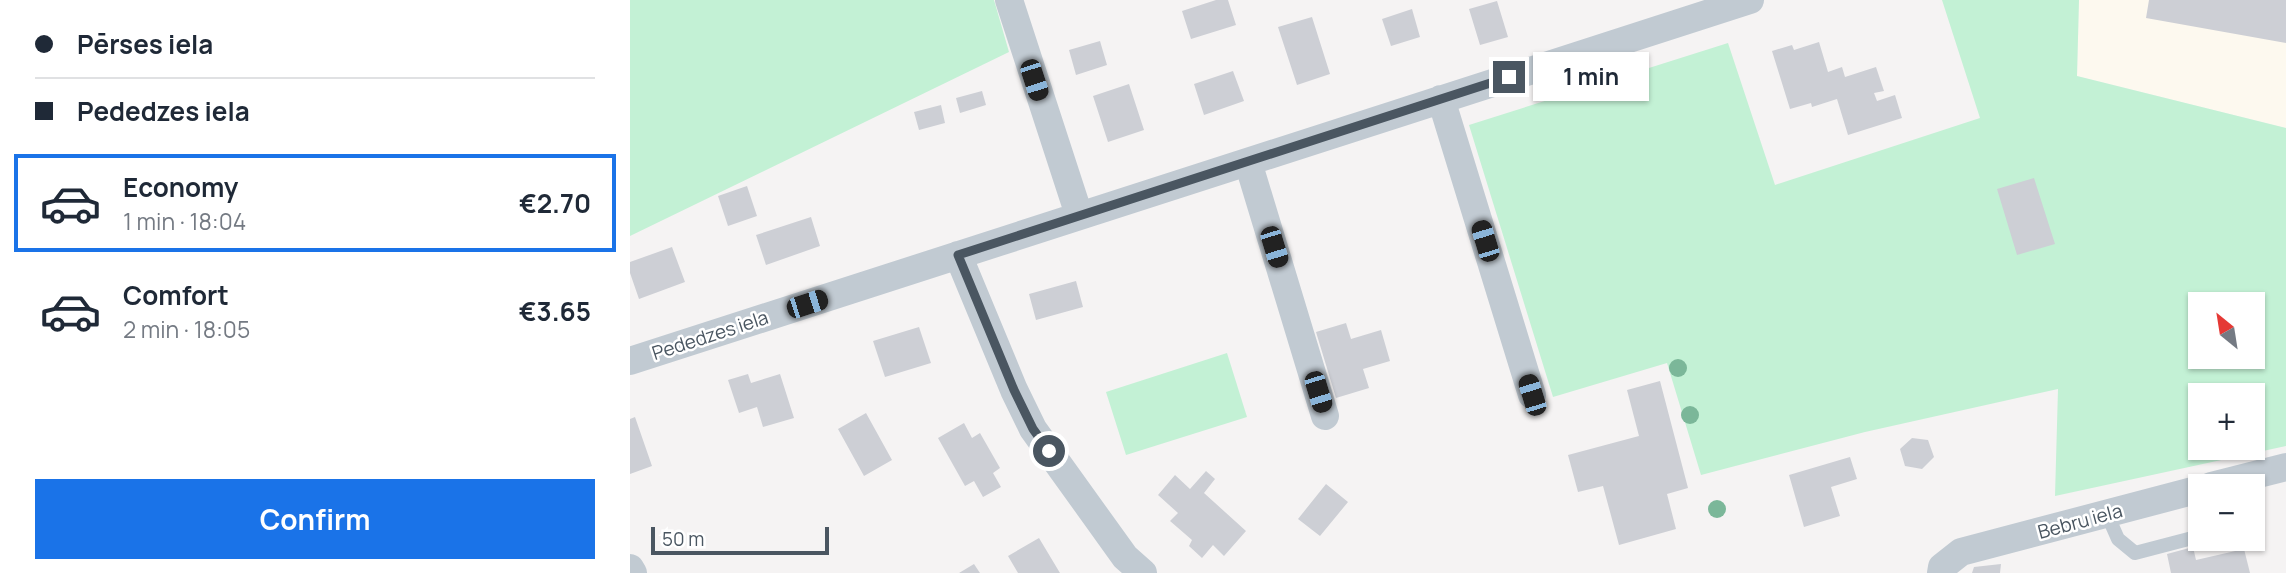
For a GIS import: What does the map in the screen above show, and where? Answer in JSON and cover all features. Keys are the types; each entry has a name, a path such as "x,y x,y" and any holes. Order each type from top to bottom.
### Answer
{"street":[{"path":"1009,0 1079,215"},
{"name":"Pededzes iela","path":"630,361 1750,0"},
{"path":"1441,99 1532,395"},
{"path":"1248,162 1325,416"},
{"path":"958,255 1033,429 1125,557 1143,573"},
{"path":"2258,474 2286,467"},
{"name":"Bebru iela","path":"1941,573 1942,567 1961,552 2188,492"},
{"path":"630,568 633,573"}],"lane":[{"path":"2107,514 2118,539 2135,553 2188,539"}],"shaded area":[{"path":"2079,0 2286,0 2286,128 2077,76"}],"green space":[{"path":"630,0 994,0 1009,52 630,236"},
{"path":"1942,0 2079,0 2077,76 2286,128 2286,446 2265,451 2265,383 2188,383 2188,460 2221,460 2055,496 2058,389 1865,432 1701,475 1667,363 1553,397 1469,125 1728,43 1775,185 1980,118"},
{"path":"1227,353 1247,417 1126,455 1106,392"}],"building":[{"path":"1216,0 1228,0 1236,25 1191,39 1182,11"},
{"path":"2149,0 2286,0 2286,43 2146,18"},
{"path":"1497,1 1508,37 1480,45 1469,9"},
{"path":"1412,9 1420,37 1391,46 1382,19"},
{"path":"1312,17 1330,74 1297,85 1278,27"},
{"path":"1100,41 1107,65 1076,75 1069,50"},
{"path":"1819,42 1828,72 1842,67 1845,77 1876,67 1884,91 1874,93 1877,101 1895,95 1902,118 1848,135 1837,99 1812,107 1811,103 1790,109 1772,51 1792,45 1794,50"},
{"path":"1233,71 1244,101 1204,115 1194,84"},
{"path":"1129,84 1144,130 1108,142 1093,96"},
{"path":"982,91 986,105 960,113 956,98"},
{"path":"941,105 945,123 919,130 914,112"},
{"path":"2034,178 2055,244 2017,255 1997,189"},
{"path":"747,186 757,216 728,226 718,196"},
{"path":"811,217 820,246 766,265 756,235"},
{"path":"672,247 685,282 639,299 630,273 630,262"},
{"path":"1076,281 1083,307 1036,320 1029,294"},
{"path":"1346,323 1351,339 1381,330 1390,361 1363,369 1369,388 1336,398 1316,332"},
{"path":"919,327 931,363 885,377 873,341"},
{"path":"748,374 751,383 780,374 794,418 763,427 757,407 739,413 728,380"},
{"path":"1660,381 1688,488 1667,494 1676,529 1619,545 1603,486 1578,492 1568,455 1639,436 1627,390"},
{"path":"866,413 892,460 864,476 838,429"},
{"path":"635,417 652,466 630,474 630,419"},
{"path":"964,423 972,438 980,433 1000,468 993,473 1001,487 983,497 974,481 965,486 938,438"},
{"path":"1912,438 1928,440 1934,457 1922,469 1905,466 1900,449"},
{"path":"1850,457 1857,479 1831,487 1840,516 1804,527 1789,475"},
{"path":"1206,471 1215,479 1204,493 1246,531 1224,556 1213,545 1202,558 1189,546 1192,540 1170,521 1178,513 1158,495 1175,475 1190,489"},
{"path":"1326,484 1348,502 1320,536 1298,519"},
{"path":"1039,538 1060,573 1018,573 1008,556"},
{"path":"2188,548 2188,551 2194,551 2196,560 2244,551 2250,573 2171,573 2167,554"},
{"path":"974,564 980,573 959,573"},
{"path":"2001,564 2000,573 1972,573 1974,567"}],"route":[{"path":"1049,451 1033,429 1014,390 958,255 1509,77"}]}
